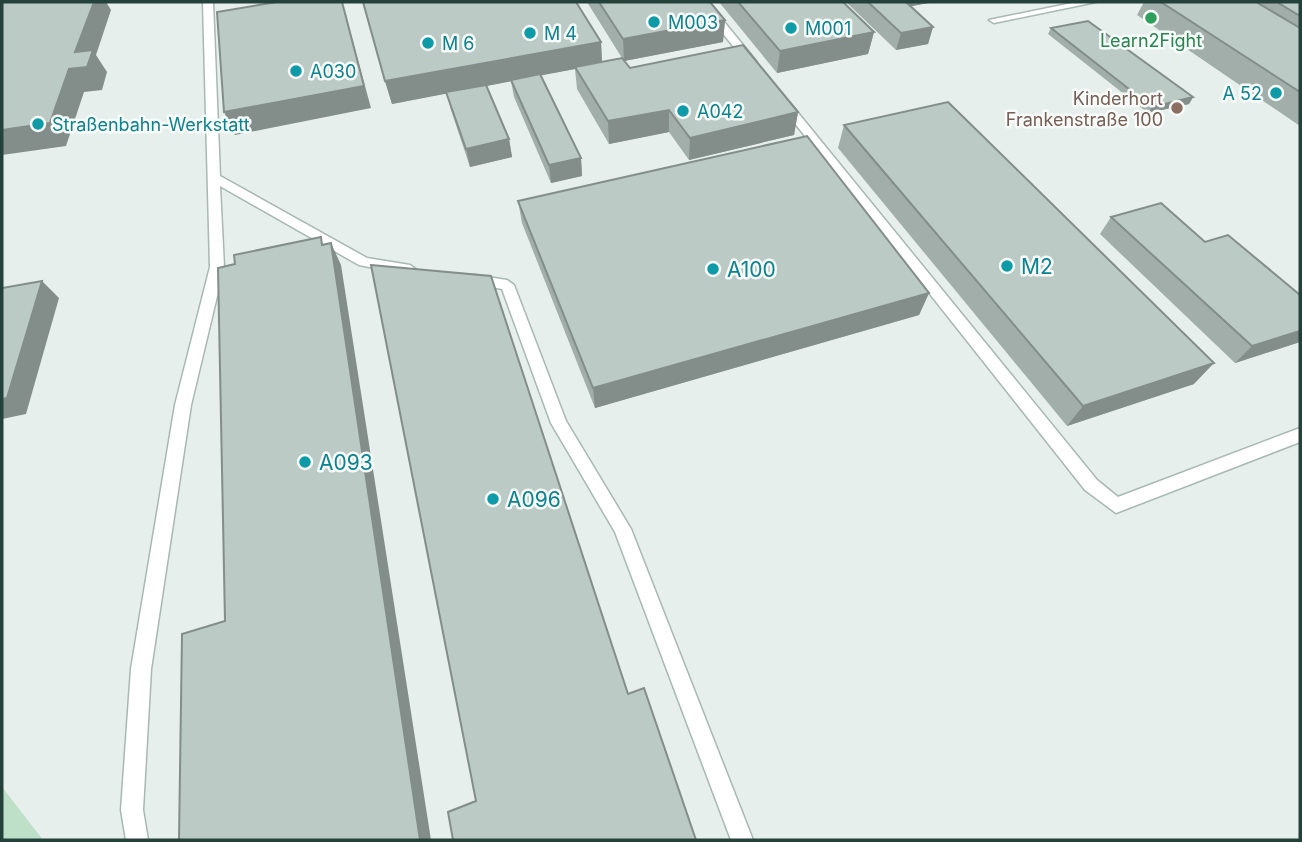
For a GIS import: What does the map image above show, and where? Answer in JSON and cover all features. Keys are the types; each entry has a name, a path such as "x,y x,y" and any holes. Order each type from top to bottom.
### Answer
{"lane":[{"path":"137,840 132,810 141,669 183,405 217,267 208,2"},
{"path":"703,2 763,77"},
{"path":"994,20 1091,2"},
{"path":"780,98 1091,485 1116,505 1300,435"},
{"path":"215,178 364,262 429,273"},
{"path":"455,277 507,285 559,423 622,529 742,840"}],"green space":[{"path":"2,787 43,840 2,840"}],"building":[{"path":"2,2 94,2 75,52 93,50 87,67 69,69 50,123 2,130"},
{"name":"A030","path":"277,2 342,2 364,86 224,112 217,12"},
{"path":"363,2 576,2 601,42 385,81"},
{"path":"599,2 710,2 725,20 623,39"},
{"path":"738,2 843,2 874,32 780,51"},
{"path":"868,2 906,2 933,27 901,33"},
{"path":"1161,2 1256,2 1300,28 1300,92"},
{"path":"1277,2 1300,2 1300,16"},
{"path":"1088,21 1193,97 1152,107 1051,28"},
{"name":"A042","path":"743,45 798,112 690,138 669,110 608,121 575,67 622,58 630,68"},
{"path":"540,74 581,158 549,165 511,80"},
{"path":"486,85 509,139 466,149 446,92"},
{"name":"M2","path":"948,102 1214,363 1083,406 844,125"},
{"name":"A100","path":"807,136 929,293 593,388 518,201"},
{"path":"1161,203 1205,242 1228,235 1300,295 1300,331 1252,346 1111,217"},
{"name":"A093","path":"321,237 322,245 331,243 420,840 179,840 182,634 225,621 218,268 235,264 234,255"},
{"name":"A096","path":"371,265 491,276 628,694 644,688 696,840 453,840 448,812 476,801"},
{"path":"42,281 7,398 2,399 2,288"}],"place":[{"name":"Learn2Fight","path":"1151,18"},
{"name":"M003","path":"654,22"},
{"name":"M001","path":"791,28"},
{"name":"M 4","path":"530,33"},
{"name":"M 6","path":"428,43"},
{"name":"A030","path":"296,71"},
{"name":"A 52","path":"1276,93"},
{"name":"Kinderhort Frankenstraße 100","path":"1177,108"},
{"name":"A042","path":"683,111"},
{"name":"Straßenbahn-Werkstatt","path":"38,124"},
{"name":"M2","path":"1007,266"},
{"name":"A100","path":"713,269"},
{"name":"A093","path":"305,462"},
{"name":"A096","path":"493,499"}]}
